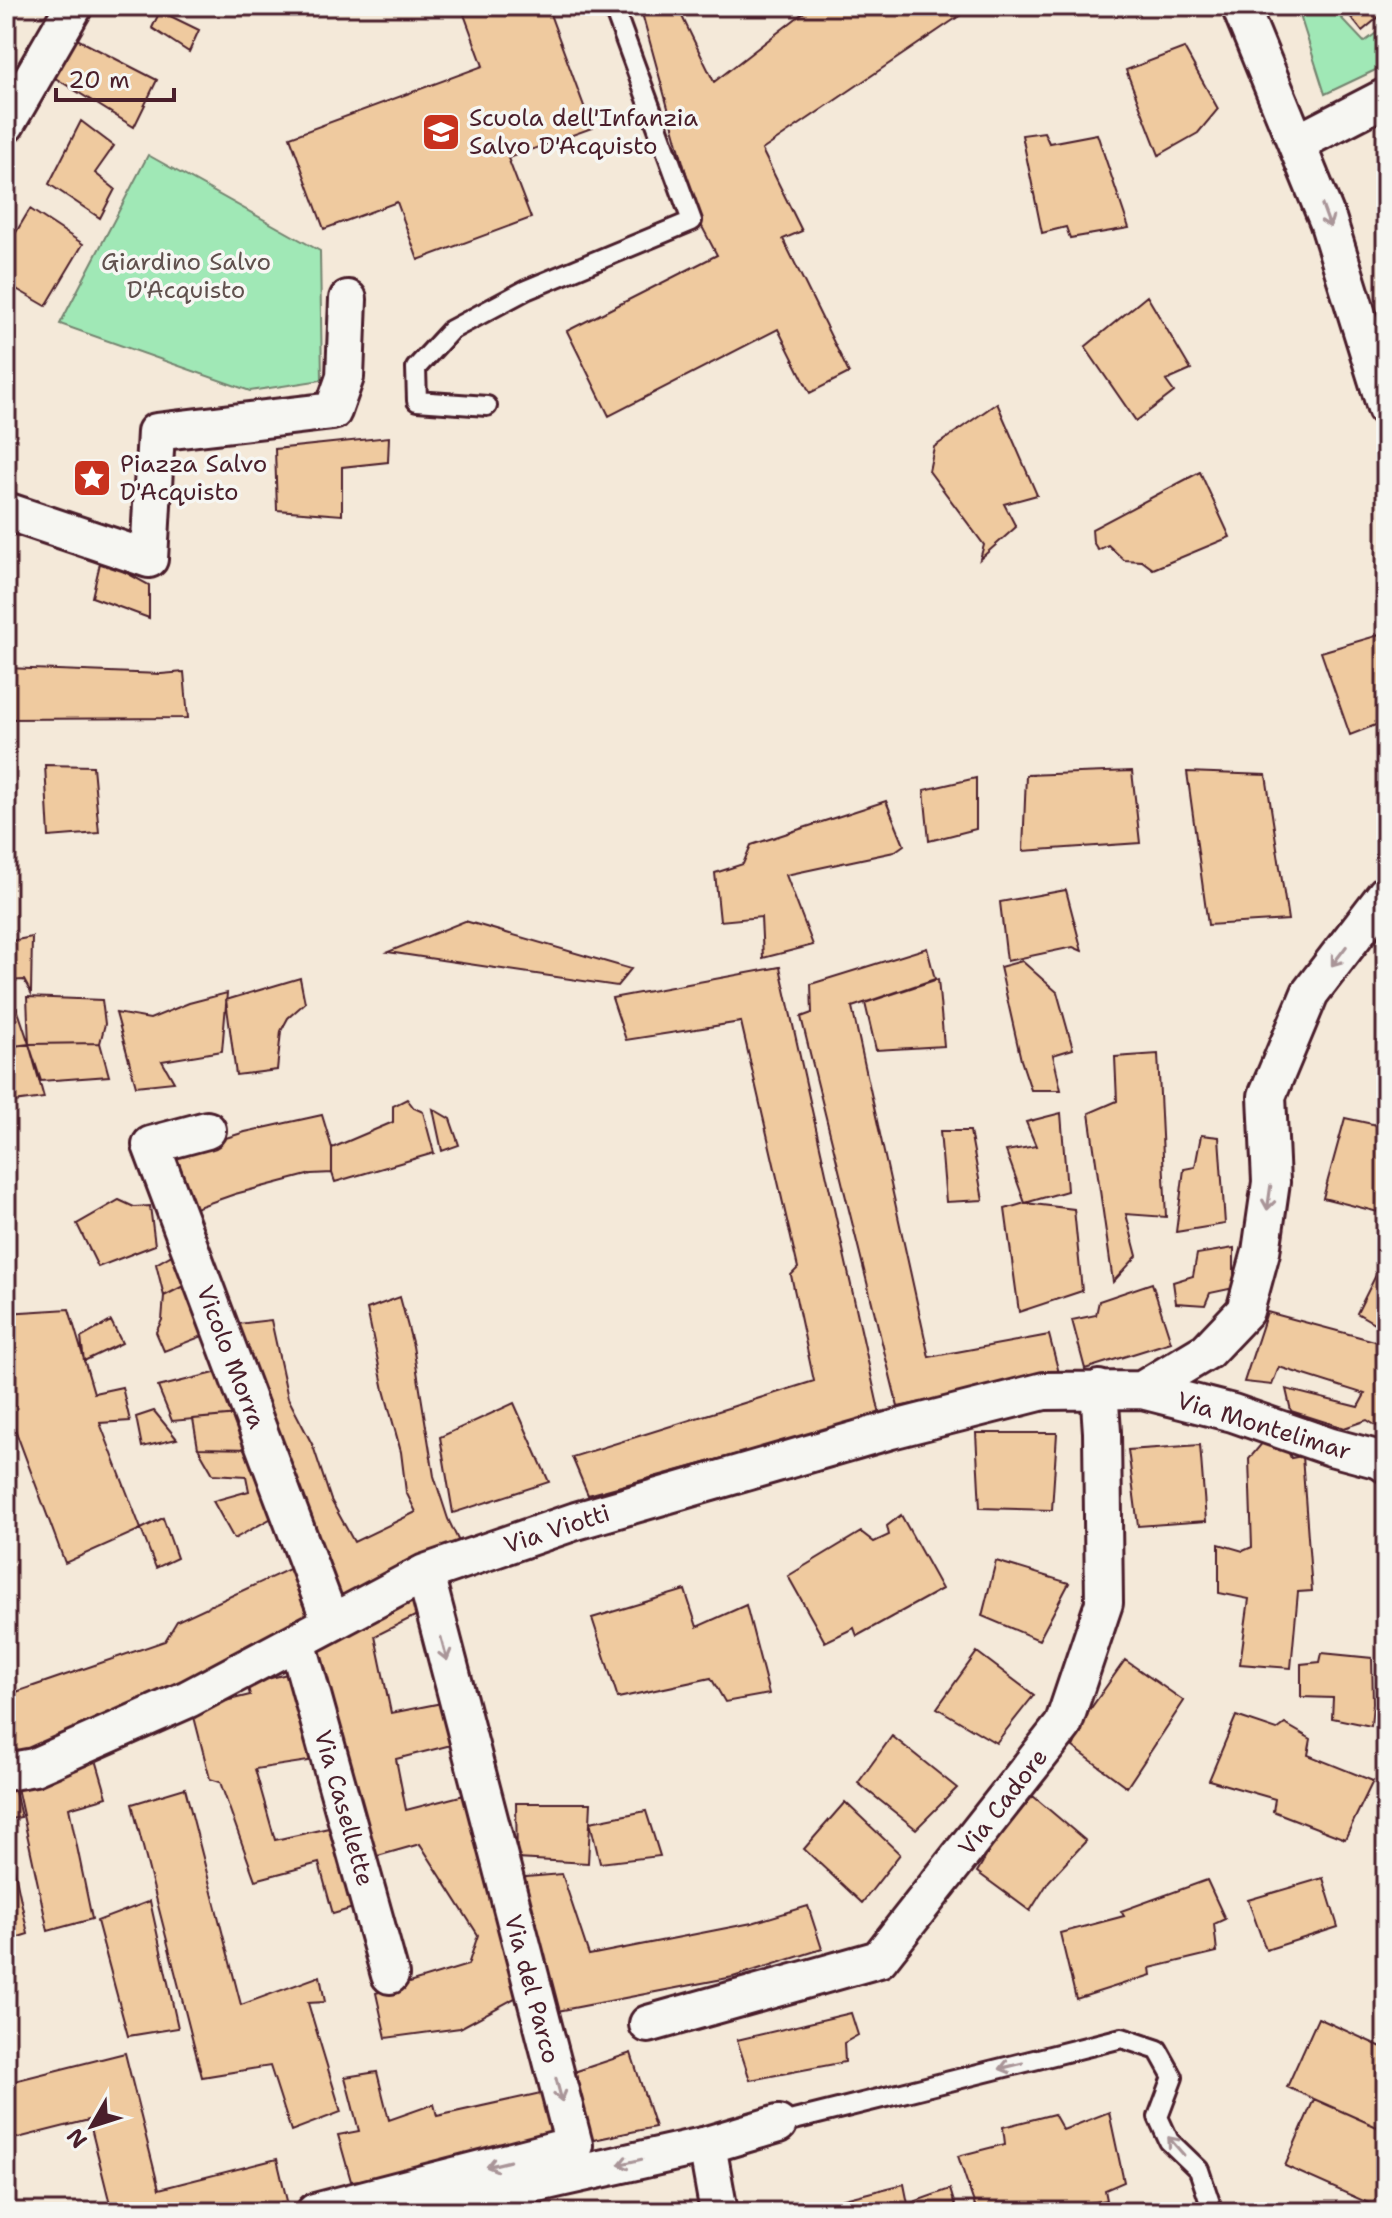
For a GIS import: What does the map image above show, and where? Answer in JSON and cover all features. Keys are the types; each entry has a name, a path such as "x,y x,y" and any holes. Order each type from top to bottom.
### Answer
{"street":[{"path":"6,124 74,6"},
{"path":"1240,6 1328,221 1386,408"},
{"path":"1297,143 1386,97"},
{"path":"6,511 149,559 156,432 333,411 345,377 348,299"},
{"path":"1142,1390 1207,1351 1245,1311 1261,1252 1271,1182 1267,1096 1310,993 1386,894"},
{"name":"Vicolo Morra","path":"207,1130 151,1145 331,1623"},
{"name":"Via Cadore","path":"648,2024 879,1959 1063,1725 1104,1603 1099,1389"},
{"name":"Via Viotti","path":"6,1772 34,1767 188,1699 425,1573 576,1521 891,1430 1044,1391 1142,1390"},
{"name":"Via Montelimar","path":"1142,1390 1233,1413 1386,1464"},
{"name":"Via del Parco","path":"315,2212 574,2145 425,1573"},
{"name":"Via Casellette","path":"297,1641 390,1975"},
{"path":"409,2212 707,2145 778,2124"},
{"path":"707,2145 719,2212"}],"lane":[{"path":"487,406 417,401 416,368 451,330 526,290 692,221 613,6"},
{"path":"778,2124 1122,2038 1158,2050 1173,2077 1158,2117 1169,2141 1199,2170 1213,2212"}],"green space":[{"path":"1297,6 1330,6 1364,42 1386,26 1386,65 1325,94"},
{"name":"Giardino Salvo D'Acquisto","path":"148,155 320,251 322,380 250,391 60,324"}],"building":[{"name":"Scuola dell'Infanzia Salvo D'Acquisto","path":"461,6 547,6 592,128 508,158 531,218 418,260 397,202 324,229 290,137 483,66"},
{"path":"640,6 677,6 714,82 812,6 974,6 762,150 802,231 783,239 849,373 810,393 778,329 609,416 567,331 717,255 699,221"},
{"path":"1342,6 1386,6 1386,11 1362,31"},
{"path":"160,11 199,30 189,52 152,28"},
{"path":"71,36 157,80 134,127 44,71"},
{"path":"1184,48 1218,109 1198,133 1159,155 1126,70"},
{"path":"81,121 114,146 95,173 115,189 100,218 49,184"},
{"path":"1044,132 1049,143 1097,134 1129,228 1070,238 1066,227 1042,233 1022,135"},
{"path":"30,209 83,244 46,306 6,283 6,249"},
{"path":"1147,296 1191,370 1166,381 1174,392 1136,421 1085,347"},
{"path":"6,376 14,377 6,405"},
{"path":"997,403 1037,495 1004,504 1016,527 980,559 984,545 929,471 934,447"},
{"path":"389,437 388,462 342,467 342,515 277,510 275,449"},
{"path":"1200,472 1230,537 1153,569 1142,561 1124,560 1108,545 1098,550 1093,542 1092,529"},
{"path":"101,559 149,585 149,618 92,597"},
{"path":"1386,633 1386,721 1350,735 1321,652"},
{"path":"6,668 161,674 184,672 188,718 6,719"},
{"path":"45,765 93,766 99,833 49,837"},
{"path":"1132,771 1140,843 1023,851 1026,775"},
{"path":"1187,772 1266,775 1288,920 1208,925"},
{"path":"976,778 976,829 929,841 924,790"},
{"path":"886,801 904,845 894,852 786,875 813,945 763,958 761,917 720,921 715,873 743,864 751,845"},
{"path":"1066,890 1082,951 1073,947 1007,961 1000,902"},
{"path":"465,921 631,969 617,986 388,952"},
{"path":"32,937 31,993 24,980 6,981 6,942"},
{"path":"927,948 935,979 852,1007 929,1357 1049,1335 1059,1373 898,1407 801,1017 812,1013 811,984"},
{"path":"1022,961 1057,992 1073,1049 1053,1055 1061,1090 1031,1090 1021,1060 1000,967"},
{"path":"780,967 880,1415 588,1495 572,1457 814,1381 791,1275 798,1268 741,1022 626,1040 612,998"},
{"path":"300,978 305,1003 288,1018 281,1031 277,1070 236,1075 226,1000"},
{"path":"938,979 944,1046 876,1050 865,1003"},
{"path":"227,993 222,1051 162,1061 174,1082 136,1086 116,1013 150,1019 189,1003"},
{"path":"27,997 102,1000 105,1024 100,1043 29,1044"},
{"path":"17,1008 29,1044 6,1047 6,1009"},
{"path":"100,1043 109,1076 41,1081 29,1044"},
{"path":"29,1044 44,1098 6,1103 6,1047"},
{"path":"1158,1054 1166,1217 1126,1214 1137,1256 1113,1282 1089,1113 1117,1101 1115,1057"},
{"path":"407,1099 414,1108 423,1112 434,1153 335,1182 332,1148 393,1122 393,1106"},
{"path":"433,1109 450,1119 459,1145 442,1151"},
{"path":"1061,1113 1067,1191 1025,1203 1006,1151 1036,1146 1026,1122"},
{"path":"322,1115 332,1148 332,1173 311,1174 235,1194 181,1213 165,1157 245,1132"},
{"path":"1345,1118 1386,1127 1386,1214 1323,1198"},
{"path":"940,1131 970,1131 983,1200 946,1202"},
{"path":"1201,1135 1219,1137 1225,1224 1176,1232 1184,1169 1195,1167"},
{"path":"119,1200 134,1207 150,1206 155,1245 98,1267 77,1224"},
{"path":"1025,1203 1074,1209 1082,1291 1019,1312 1005,1209"},
{"path":"1234,1248 1234,1288 1210,1293 1205,1305 1176,1303 1173,1282 1193,1276 1197,1254"},
{"path":"179,1251 193,1281 164,1296 156,1264"},
{"path":"1381,1265 1386,1267 1386,1303 1374,1323 1357,1313"},
{"path":"193,1281 208,1334 164,1351 156,1332 162,1320 164,1296"},
{"path":"1152,1283 1171,1342 1085,1369 1072,1320 1096,1315 1099,1301"},
{"path":"400,1297 413,1346 434,1476 448,1519 461,1546 333,1604 229,1325 271,1320 288,1398 313,1446 331,1500 354,1542 416,1512 406,1492 401,1452 367,1309"},
{"path":"69,1309 94,1393 122,1387 130,1421 100,1423 141,1529 65,1563 6,1405 6,1313"},
{"path":"1267,1312 1386,1344 1386,1432 1367,1420 1344,1428 1291,1411 1286,1389 1358,1407 1365,1394 1279,1367 1272,1385 1244,1382"},
{"path":"111,1321 122,1343 84,1361 81,1338"},
{"path":"227,1370 238,1415 172,1421 158,1387"},
{"path":"514,1403 549,1482 453,1513 440,1437"},
{"path":"154,1411 177,1439 142,1447 136,1417"},
{"path":"238,1415 253,1449 198,1448 193,1419"},
{"path":"976,1433 1057,1433 1052,1510 980,1508"},
{"path":"1263,1442 1285,1444 1291,1458 1302,1456 1312,1591 1298,1592 1291,1668 1240,1664 1249,1599 1219,1593 1219,1544 1243,1551 1252,1547 1249,1459"},
{"path":"1200,1445 1206,1521 1138,1526 1128,1450"},
{"path":"198,1448 253,1449 277,1515 234,1539 213,1501 249,1491 246,1476 213,1474"},
{"path":"901,1515 942,1589 857,1636 854,1628 825,1642 788,1576 861,1532 874,1542 889,1535 887,1526"},
{"path":"163,1518 177,1558 156,1568 141,1529"},
{"path":"996,1561 1069,1583 1039,1640 982,1616"},
{"path":"300,1564 325,1619 6,1762 6,1687 13,1693 165,1641 177,1621"},
{"path":"685,1590 697,1627 746,1605 769,1694 725,1702 711,1678 618,1698 592,1618"},
{"path":"417,1594 425,1611 375,1636 391,1713 447,1702 459,1743 396,1759 406,1810 472,1793 526,1992 460,2028 386,2038 376,1993 468,1965 478,1935 420,1844 367,1859 312,1648"},
{"path":"977,1652 1034,1695 996,1743 937,1708"},
{"path":"1322,1653 1372,1658 1371,1726 1332,1718 1333,1698 1301,1697 1301,1664 1320,1662"},
{"path":"1125,1660 1184,1701 1127,1787 1073,1747 1089,1711"},
{"path":"295,1672 315,1760 255,1769 275,1840 342,1825 360,1906 333,1914 319,1863 255,1880 220,1782 210,1779 192,1709 250,1695 247,1684"},
{"path":"1236,1716 1277,1730 1285,1724 1311,1739 1308,1755 1373,1781 1345,1839 1273,1811 1275,1799 1209,1780"},
{"path":"892,1736 957,1788 916,1829 858,1783"},
{"path":"95,1756 107,1797 69,1808 92,1919 48,1931 16,1783"},
{"path":"13,1783 21,1817 6,1820 6,1784"},
{"path":"185,1788 241,2005 320,1976 325,2002 308,2003 341,2112 291,2131 270,2066 202,2077 132,1804"},
{"path":"1033,1796 1086,1841 1049,1881 1030,1911 977,1872 998,1836"},
{"path":"845,1802 900,1854 862,1903 804,1849"},
{"path":"516,1803 591,1803 588,1863 517,1859"},
{"path":"646,1811 660,1856 600,1863 590,1822"},
{"path":"6,1830 28,1934 6,1941"},
{"path":"562,1874 589,1955 752,1923 808,1906 822,1949 733,1977 542,2014 514,1878"},
{"path":"1323,1878 1338,1927 1266,1950 1248,1900"},
{"path":"1207,1880 1225,1919 1214,1924 1217,1952 1150,1968 1151,1975 1076,1999 1060,1933 1124,1916 1121,1911"},
{"path":"150,1901 178,2028 128,2036 97,1921"},
{"path":"851,2013 858,2035 844,2043 845,2062 750,2080 737,2040"},
{"path":"1318,2018 1386,2049 1386,2131 1287,2087"},
{"path":"125,2053 159,2189 277,2159 287,2201 244,2212 112,2212 89,2120 6,2141 6,2083"},
{"path":"631,2053 655,2127 579,2143 559,2077"},
{"path":"377,2072 389,2120 434,2104 437,2116 550,2091 564,2139 390,2177 351,2181 338,2135 359,2131 345,2077"},
{"path":"1314,2099 1386,2131 1386,2211 1285,2166"},
{"path":"1109,2112 1124,2182 1105,2190 1107,2200 1065,2207 1066,2212 977,2212 958,2156 1005,2144 1003,2127 1054,2114 1063,2130"},
{"path":"904,2184 908,2204 950,2189 957,2212 841,2212 840,2200"}],"place":[{"name":"Scuola dell'Infanzia Salvo D'Acquisto","path":"441,132"},
{"name":"Piazza Salvo D'Acquisto","path":"92,478"}]}
